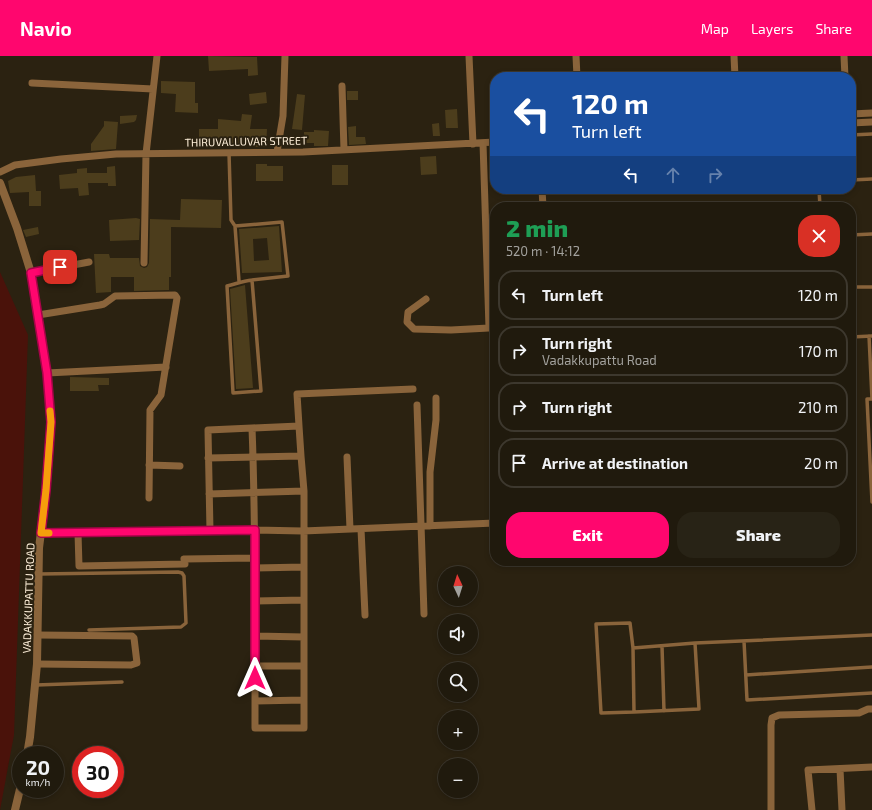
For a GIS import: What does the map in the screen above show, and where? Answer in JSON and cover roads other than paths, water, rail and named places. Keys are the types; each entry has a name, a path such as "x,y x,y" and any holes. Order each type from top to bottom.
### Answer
{"street":[{"path":"144,263 146,154 157,56"},
{"path":"277,152 283,116 285,56"},
{"path":"469,56 472,144"},
{"path":"576,56 577,72"},
{"path":"734,56 735,72"},
{"path":"844,56 845,72"},
{"path":"32,83 154,89"},
{"path":"342,86 344,150"},
{"path":"856,114 872,113"},
{"path":"856,123 872,122"},
{"name":"THIRUVALLUVAR STREET","path":"0,172 15,165 61,159 146,154 344,150 490,142"},
{"path":"483,143 490,263"},
{"name":"VADAKKUPATTU ROAD","path":"0,183 17,228 31,273 47,373 51,422 46,490 39,548 37,664 28,746"},
{"path":"31,273 89,262"},
{"path":"38,315 100,306 115,296 175,295 177,298 161,395 150,410 149,498"},
{"path":"426,299 408,312 406,322 414,329 451,330 489,328 490,318"},
{"path":"47,373 166,367"},
{"path":"252,428 255,530 255,728 304,728 304,492 297,394 413,389"},
{"path":"430,526 430,472 436,420 436,398"},
{"path":"417,405 424,614"},
{"path":"210,531 208,430 299,426"},
{"path":"208,458 301,456"},
{"path":"347,458 350,529"},
{"path":"149,465 180,466"},
{"path":"209,494 304,492"},
{"path":"41,533 255,530 304,531 490,523"},
{"path":"361,529 365,615"},
{"path":"78,533 79,566 185,564 184,559 255,558"},
{"path":"255,568 304,567"},
{"path":"255,601 304,600"},
{"path":"37,664 131,665 137,663 134,638 132,636 38,635"},
{"path":"255,636 304,637"},
{"path":"255,666 304,666"},
{"path":"255,701 304,700"},
{"path":"771,810 772,718 779,715 859,713 872,709"},
{"path":"812,810 808,770 872,767"},
{"path":"840,769 842,810"},
{"path":"15,810 18,798"}],"lane":[{"path":"856,135 872,134"},
{"path":"229,153 231,220 235,226 239,281"},
{"path":"856,180 872,179"},
{"path":"235,226 282,222 288,276 239,281 227,286 233,393 261,391 252,280"},
{"path":"856,235 872,234"},
{"path":"856,288 872,287"},
{"path":"856,337 870,336 872,399 867,399 872,502"},
{"path":"39,574 178,572 182,573 184,576 186,623 184,626 89,630"},
{"path":"634,712 633,648 630,623 596,624 601,713 634,712 664,711 700,709 696,643"},
{"path":"633,648 696,643 872,635"},
{"path":"744,641 747,700 872,693"},
{"path":"662,646 664,711"},
{"path":"746,675 872,667"},
{"path":"35,686 122,682"}]}
